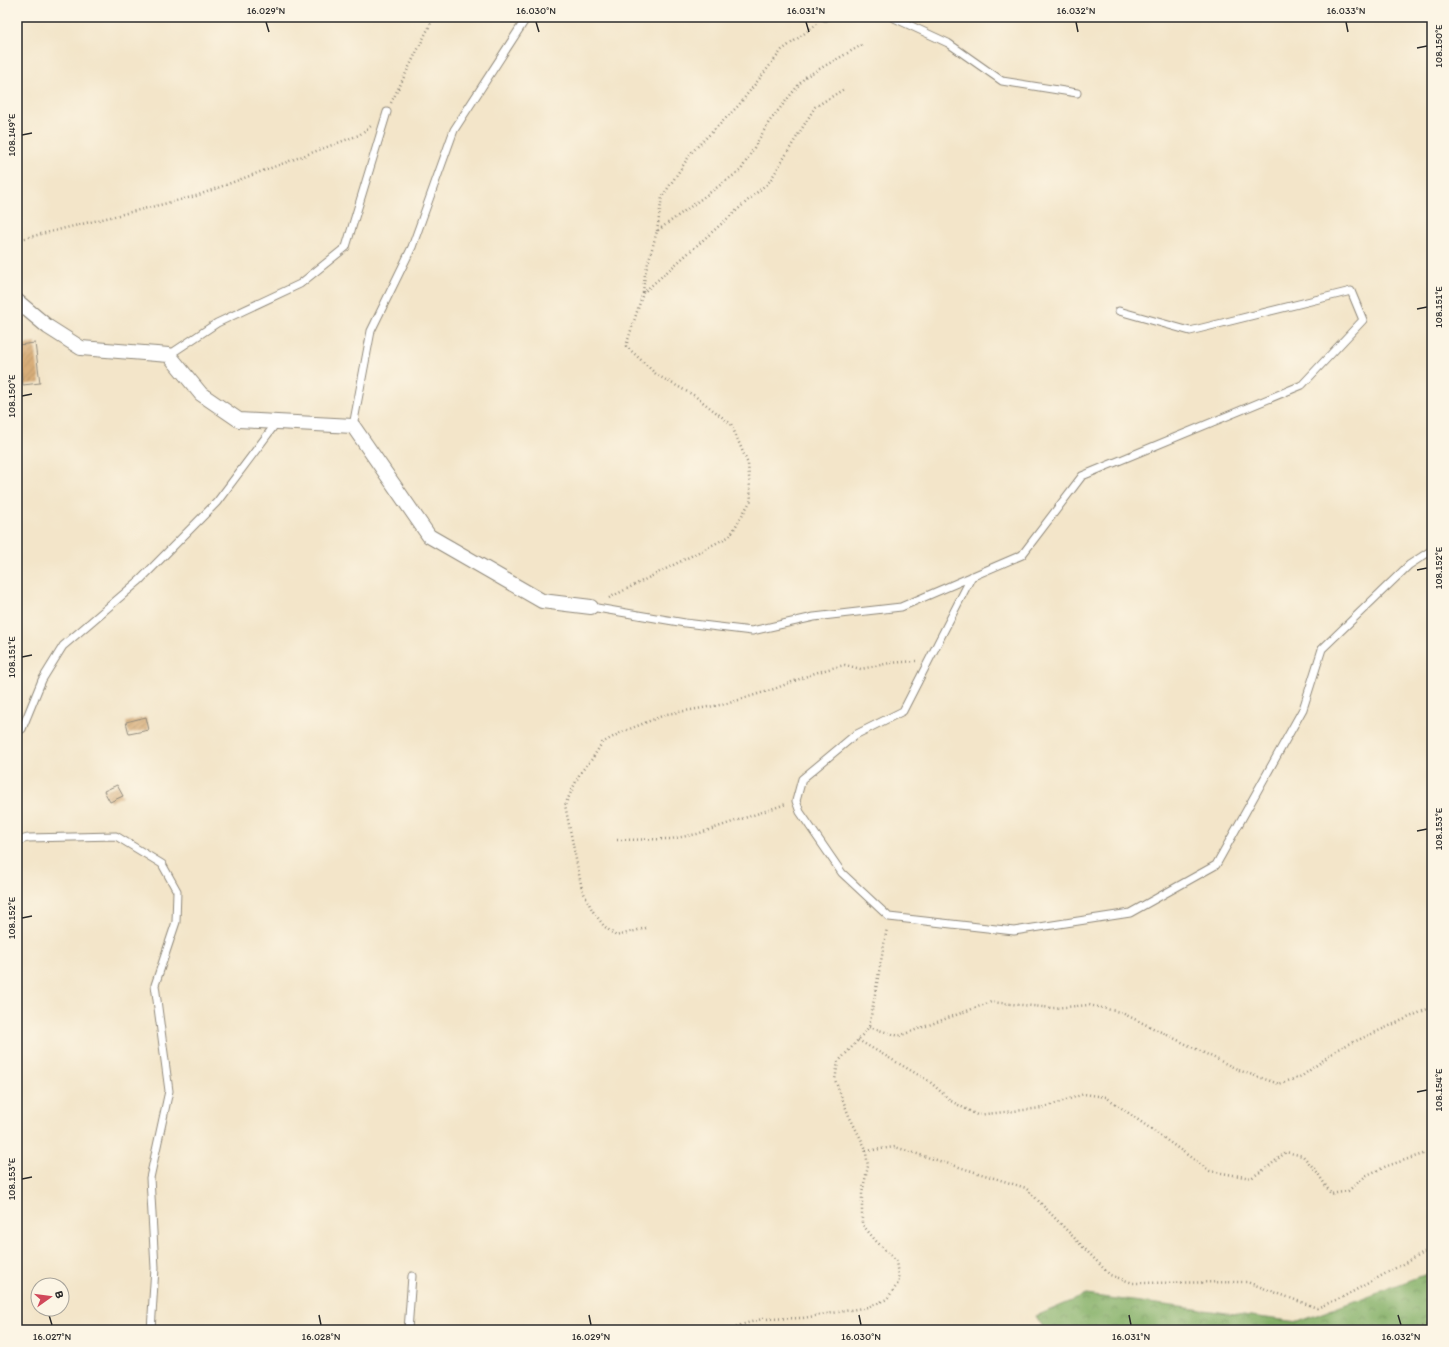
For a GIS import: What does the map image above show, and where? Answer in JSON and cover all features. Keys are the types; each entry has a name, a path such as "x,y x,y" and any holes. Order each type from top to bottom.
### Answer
{"street":[{"path":"17,301 48,327 81,348 169,356 201,394 239,420 353,426 428,536 542,602 591,607"}],"lane":[{"path":"353,426 371,331 412,247 454,130 527,17"},
{"path":"892,17 948,43 1002,81 1077,93"},
{"path":"169,356 217,323 300,284 346,247 387,112"},
{"path":"591,607 752,631 814,617 901,606 1022,555 1082,476 1302,385 1364,320 1351,291 1190,331 1119,311"},
{"path":"17,732 22,729 42,680 64,646 140,580 217,502 277,422"},
{"path":"972,576 903,711 855,735 802,779 796,801 800,812 842,873 889,917 1014,931 1130,913 1216,865 1303,709 1322,648 1409,565 1432,550"},
{"path":"17,841 28,838 116,836 162,864 177,891 176,922 155,985 169,1091 150,1178 155,1268 151,1330"},
{"path":"408,1330 412,1276"}],"path":[{"path":"17,240 196,196 359,135 387,112 434,17"},
{"path":"591,607 668,566 730,536 750,500 748,464 732,424 695,396 657,375 626,346 643,293 645,274 657,230 662,197 692,152 738,106 782,50 826,17"},
{"path":"657,230 742,170 769,122 805,78 862,45"},
{"path":"643,293 770,182 815,107 844,89"},
{"path":"646,928 616,936 604,926 592,910 582,889 566,805 580,773 592,759 602,743 622,732 667,714 726,704 774,689 832,668 845,665 861,669 890,663 929,661"},
{"path":"617,840 672,839 697,834 796,801"},
{"path":"734,1330 737,1326 762,1318 803,1318 868,1307 887,1299 899,1282 896,1261 875,1240 862,1224 862,1193 868,1166 866,1151 849,1116 835,1080 838,1062 869,1027 889,917"},
{"path":"869,1027 899,1036 991,1002 1053,1008 1088,1006 1120,1012 1241,1071 1279,1084 1302,1076 1338,1049 1432,1007"},
{"path":"858,1040 929,1081 951,1101 977,1115 1042,1108 1084,1094 1106,1097 1210,1171 1251,1178 1286,1152 1303,1156 1317,1172 1331,1194 1348,1191 1367,1175 1387,1166 1426,1153"},
{"path":"866,1151 895,1147 1026,1188 1110,1275 1133,1283 1247,1282 1316,1308 1343,1297 1432,1248"},
{"path":"1410,1330 1432,1323"}],"green space":[{"path":"1432,1272 1432,1330 1045,1330 1036,1316 1086,1295 1298,1322"}],"building":[{"path":"35,343 40,383 23,385 18,345"},
{"path":"146,717 149,730 129,734 126,722"},
{"path":"117,785 123,796 110,802 104,791"}]}
